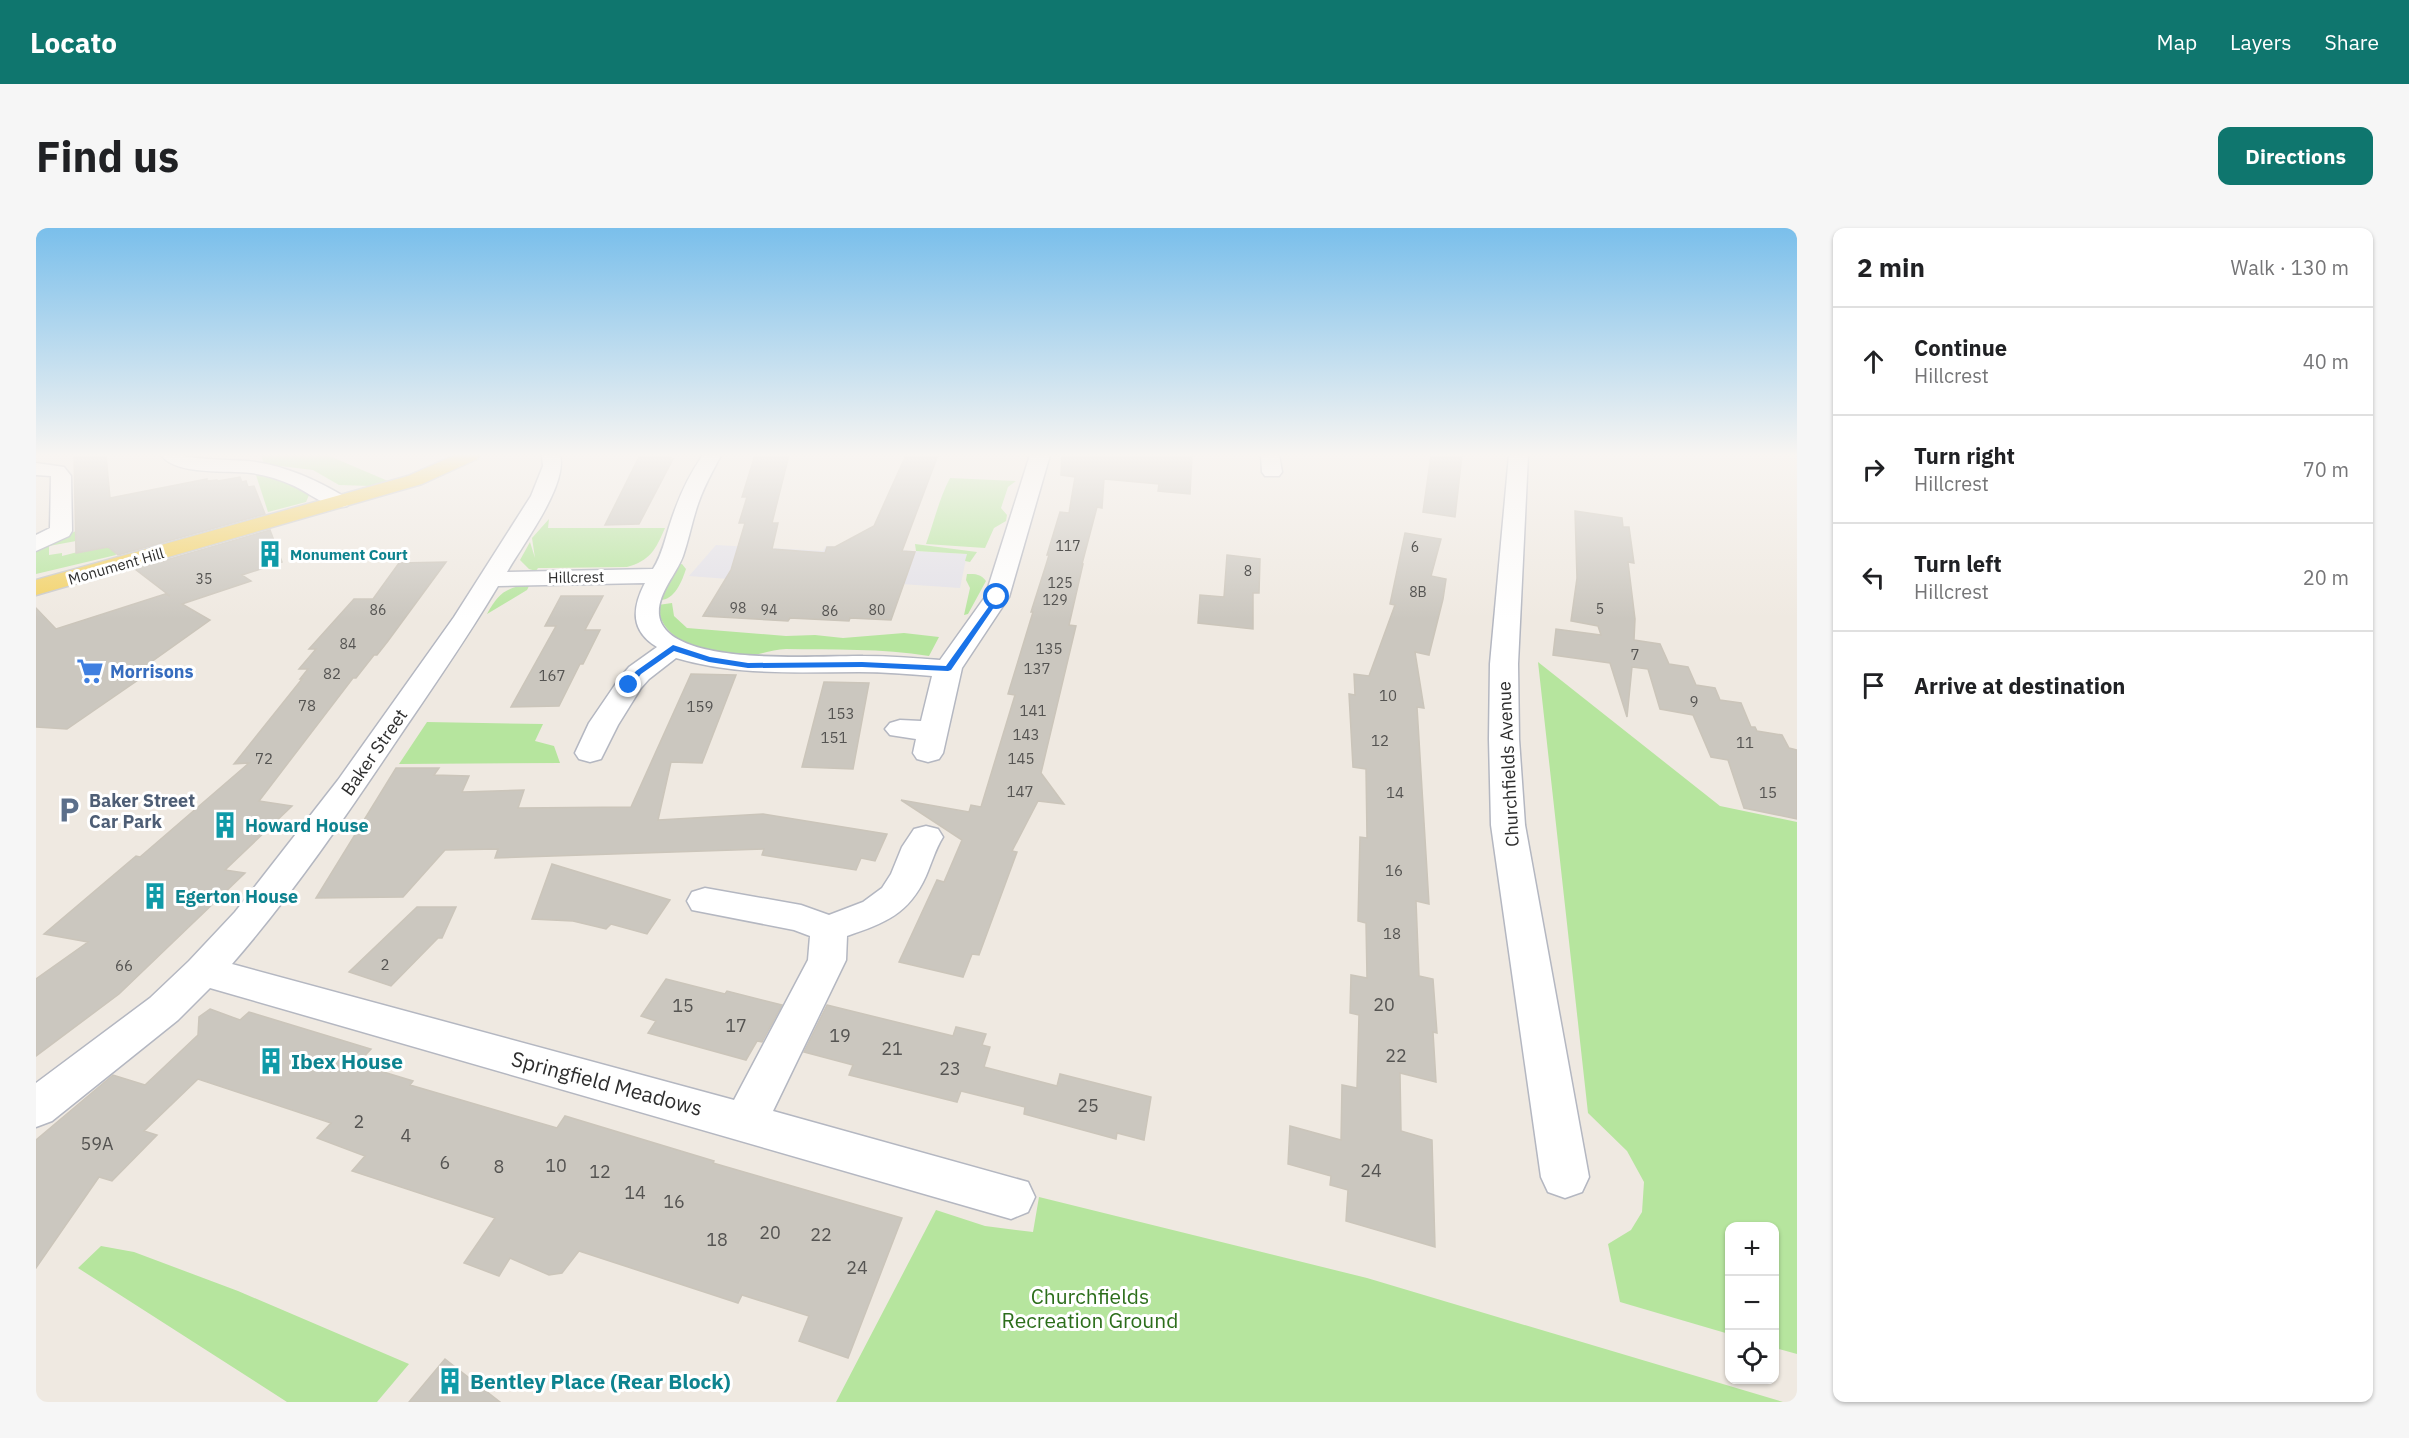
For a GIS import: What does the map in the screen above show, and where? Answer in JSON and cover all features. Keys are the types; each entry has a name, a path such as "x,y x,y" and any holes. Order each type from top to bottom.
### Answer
{"main road":[{"name":"Monument Hill","path":"36,588 312,510"}],"street":[{"path":"36,544 61,531 61,510"},
{"name":"Baker Street","path":"36,1108 164,1009 203,971 248,921 350,787 492,579 533,510"},
{"path":"688,510 671,558 661,576 646,616 655,635 673,648 709,659 748,666 862,664 948,668"},
{"path":"900,729 930,742 948,668 997,597 1025,510"},
{"name":"Churchfields Avenue","path":"1514,510 1504,664 1504,739 1508,825 1565,1177"},
{"name":"Hillcrest","path":"492,579 661,576"},
{"path":"590,753 604,723 634,679 657,657 673,648"},
{"path":"705,901 801,918 828,929 879,911 893,901 909,875 915,850 926,837"},
{"path":"746,1121 827,960 828,929"},
{"name":"Springfield Meadows","path":"203,971 746,1121 1011,1197"}],"shaded area":[{"path":"716,545 823,551 826,546 967,554 960,588 813,578 809,585 689,576"}],"green space":[{"path":"937,510 1003,510 1007,515 1006,521 994,528 985,548 926,544"},
{"path":"549,519 548,528 665,528 647,558 627,567 538,568 536,571 529,569 520,560 530,542 535,558 532,538"},
{"path":"76,531 76,541 49,546 49,555 62,553 62,556 113,543 116,555 36,574 36,549"},
{"path":"915,544 977,552 970,562 965,561 967,554 916,551"},
{"path":"682,564 686,569 677,589 670,597 660,600 676,565"},
{"path":"967,574 978,575 986,581 968,614 964,615 970,588 966,580"},
{"path":"530,584 527,590 487,614 504,592"},
{"path":"672,603 674,616 687,628 786,636 815,635 843,638 904,633 939,637 929,656 875,651 786,649 750,655 732,654 690,645 668,630 661,619 658,605"},
{"path":"1538,662 1720,806 1797,822 1797,1354 1779,1349 1779,1222 1725,1222 1725,1333 1620,1302 1608,1244 1631,1230 1642,1212 1644,1182 1627,1151 1588,1113"},
{"path":"427,722 543,724 535,741 554,746 560,763 399,764"},
{"name":"Churchfields Recreation Ground","path":"1039,1197 1367,1278 1783,1402 836,1402 936,1210 985,1226 1033,1232"},
{"path":"101,1246 134,1252 238,1291 409,1364 377,1402 287,1402 78,1268"}],"building":[{"path":"75,510 263,510 265,514 118,555 108,547 76,553"},
{"path":"613,510 646,510 639,524 605,525"},
{"path":"743,510 775,510 772,523 778,523 772,549 825,553 827,547 835,547 874,526 881,510 917,510 902,551 915,552 891,620 850,618 849,621 790,618 788,621 703,616 731,570 745,523 739,523"},
{"path":"1070,510 1096,510 1069,625 1076,626 1041,773 1064,804 1038,801 1012,851 1017,852 979,955 972,954 963,977 899,962 937,880 944,882 962,840 901,800 969,812 971,805 981,807 1015,695 1008,694 1049,555 1047,555 1060,512 1069,513"},
{"path":"1423,510 1456,510 1455,517 1423,512"},
{"path":"1575,511 1622,518 1623,527 1629,527 1634,563 1628,562 1635,619 1634,640 1660,644 1669,664 1688,667 1696,685 1715,688 1720,700 1741,703 1751,727 1755,727 1757,731 1782,735 1789,748 1797,750 1797,819 1744,808 1728,760 1711,757 1693,715 1660,709 1648,669 1632,667 1627,717 1610,663 1553,655 1556,629 1601,635 1598,626 1571,621 1577,578"},
{"name":"Morrisons","path":"270,530 282,562 242,575 251,581 182,604 210,620 140,670 151,671 67,729 36,727 36,608 56,629 165,594 170,596 135,569"},
{"path":"1405,533 1441,539 1431,576 1446,579 1429,655 1415,652 1424,708 1417,707 1429,904 1416,901 1419,976 1433,979 1437,1033 1433,1032 1436,1082 1400,1073 1401,1131 1432,1140 1435,1247 1346,1221 1348,1190 1330,1185 1331,1176 1288,1164 1290,1126 1341,1140 1342,1085 1357,1088 1359,1015 1350,1013 1351,975 1367,978 1366,923 1358,921 1360,837 1367,838 1366,769 1353,767 1349,694 1355,695 1354,674 1369,676 1395,605 1390,604"},
{"path":"1227,555 1260,559 1259,593 1253,593 1253,629 1198,623 1200,595 1224,597"},
{"path":"446,562 388,641 356,678 353,678 259,801 292,806 225,870 245,873 119,994 36,1056 36,979 88,942 44,934 136,856 140,857 249,763 234,764 302,679 300,679 308,669 299,669 316,649 309,649 354,599 373,599 399,563"},
{"path":"561,596 603,596 585,630 600,630 559,706 511,707 556,626 545,626"},
{"path":"691,674 736,675 702,763 671,762 658,820 763,814 887,834 875,861 861,858 856,870 762,855 764,849 495,858 498,849 445,850 403,897 316,898 396,768 439,768 434,775 469,776 462,792 524,790 518,808 631,807"},
{"path":"824,682 869,683 853,769 802,767"},
{"path":"552,864 670,900 647,934 611,924 606,929 573,921 532,919"},
{"path":"417,907 456,907 442,938 438,938 391,986 349,972"},
{"path":"666,979 782,1005 762,1042 757,1041 746,1060 648,1033 656,1021 641,1016"},
{"path":"827,1005 953,1036 956,1027 986,1034 982,1045 990,1047 984,1067 1057,1086 1060,1074 1151,1097 1144,1140 1117,1133 1116,1139 1024,1114 1025,1107 961,1091 957,1102 849,1075 853,1065 804,1052"},
{"path":"210,1009 240,1020 249,1012 371,1049 357,1064 413,1081 410,1085 557,1128 565,1116 714,1161 713,1163 902,1218 848,1358 799,1341 809,1316 742,1295 738,1303 579,1251 562,1273 549,1275 510,1258 499,1276 464,1263 495,1218 352,1171 365,1156 317,1138 331,1123 198,1079 144,1131 157,1135 112,1181 99,1177 36,1268 36,1140 113,1075 145,1085 198,1035 199,1017"},
{"name":"Bentley Place (Rear Block)","path":"445,1359 500,1402 409,1402"}],"place":[{"name":"Monument Court","path":"270,554"},
{"name":"Morrisons","path":"90,671"},
{"name":"Baker Street Car Park","path":"69,810"},
{"name":"Howard House","path":"225,825"},
{"name":"Egerton House","path":"155,896"},
{"name":"Ibex House","path":"271,1061"},
{"name":"Bentley Place (Rear Block)","path":"450,1381"}],"route":[{"path":"629,685 657,657 673,648 709,659 748,666 862,664 948,668 997,597"}]}
